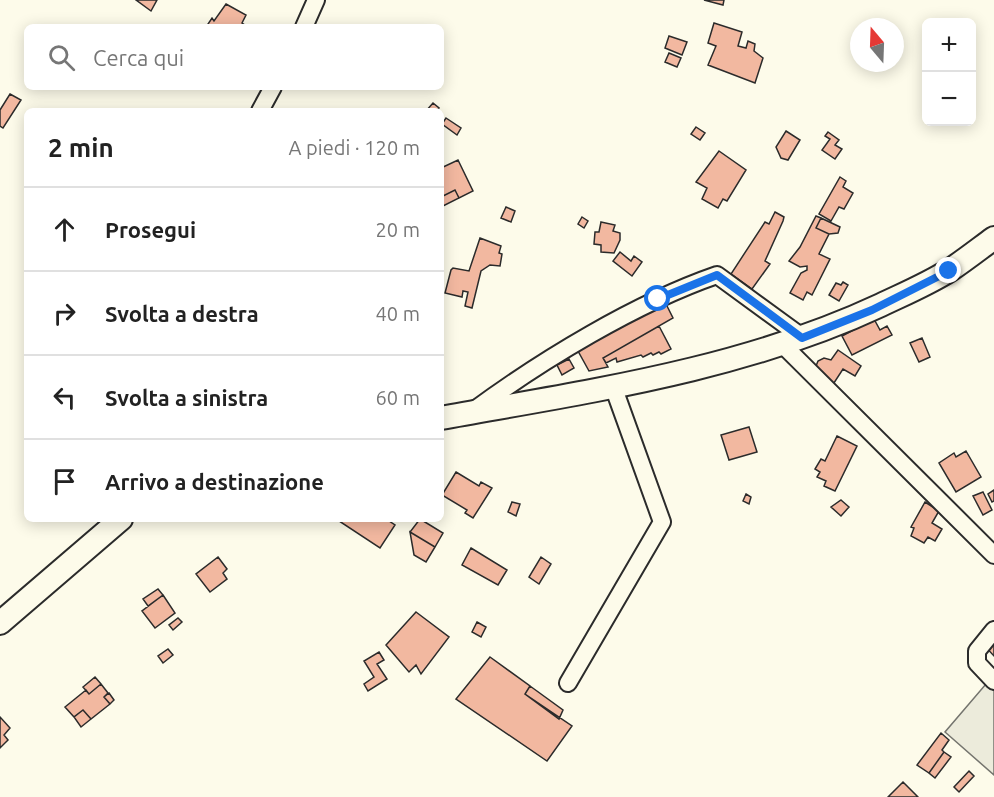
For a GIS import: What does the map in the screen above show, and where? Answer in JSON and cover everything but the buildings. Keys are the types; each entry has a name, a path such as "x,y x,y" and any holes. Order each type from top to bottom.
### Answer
{"main road":[{"path":"444,417 682,372 792,341 911,291 949,271 994,238"},
{"path":"0,623 118,522"}],"street":[{"path":"305,24 316,0"},
{"path":"262,108 271,90"},
{"path":"473,412 504,388 590,337 658,299 717,275 792,341 994,555"},
{"path":"568,683 662,522 613,386"},
{"path":"994,630 976,651 977,663 994,681"}],"shaded area":[{"path":"986,684 994,691 994,775 945,732"}],"route":[{"path":"658,299 717,275 802,338 872,310 949,271"}]}
